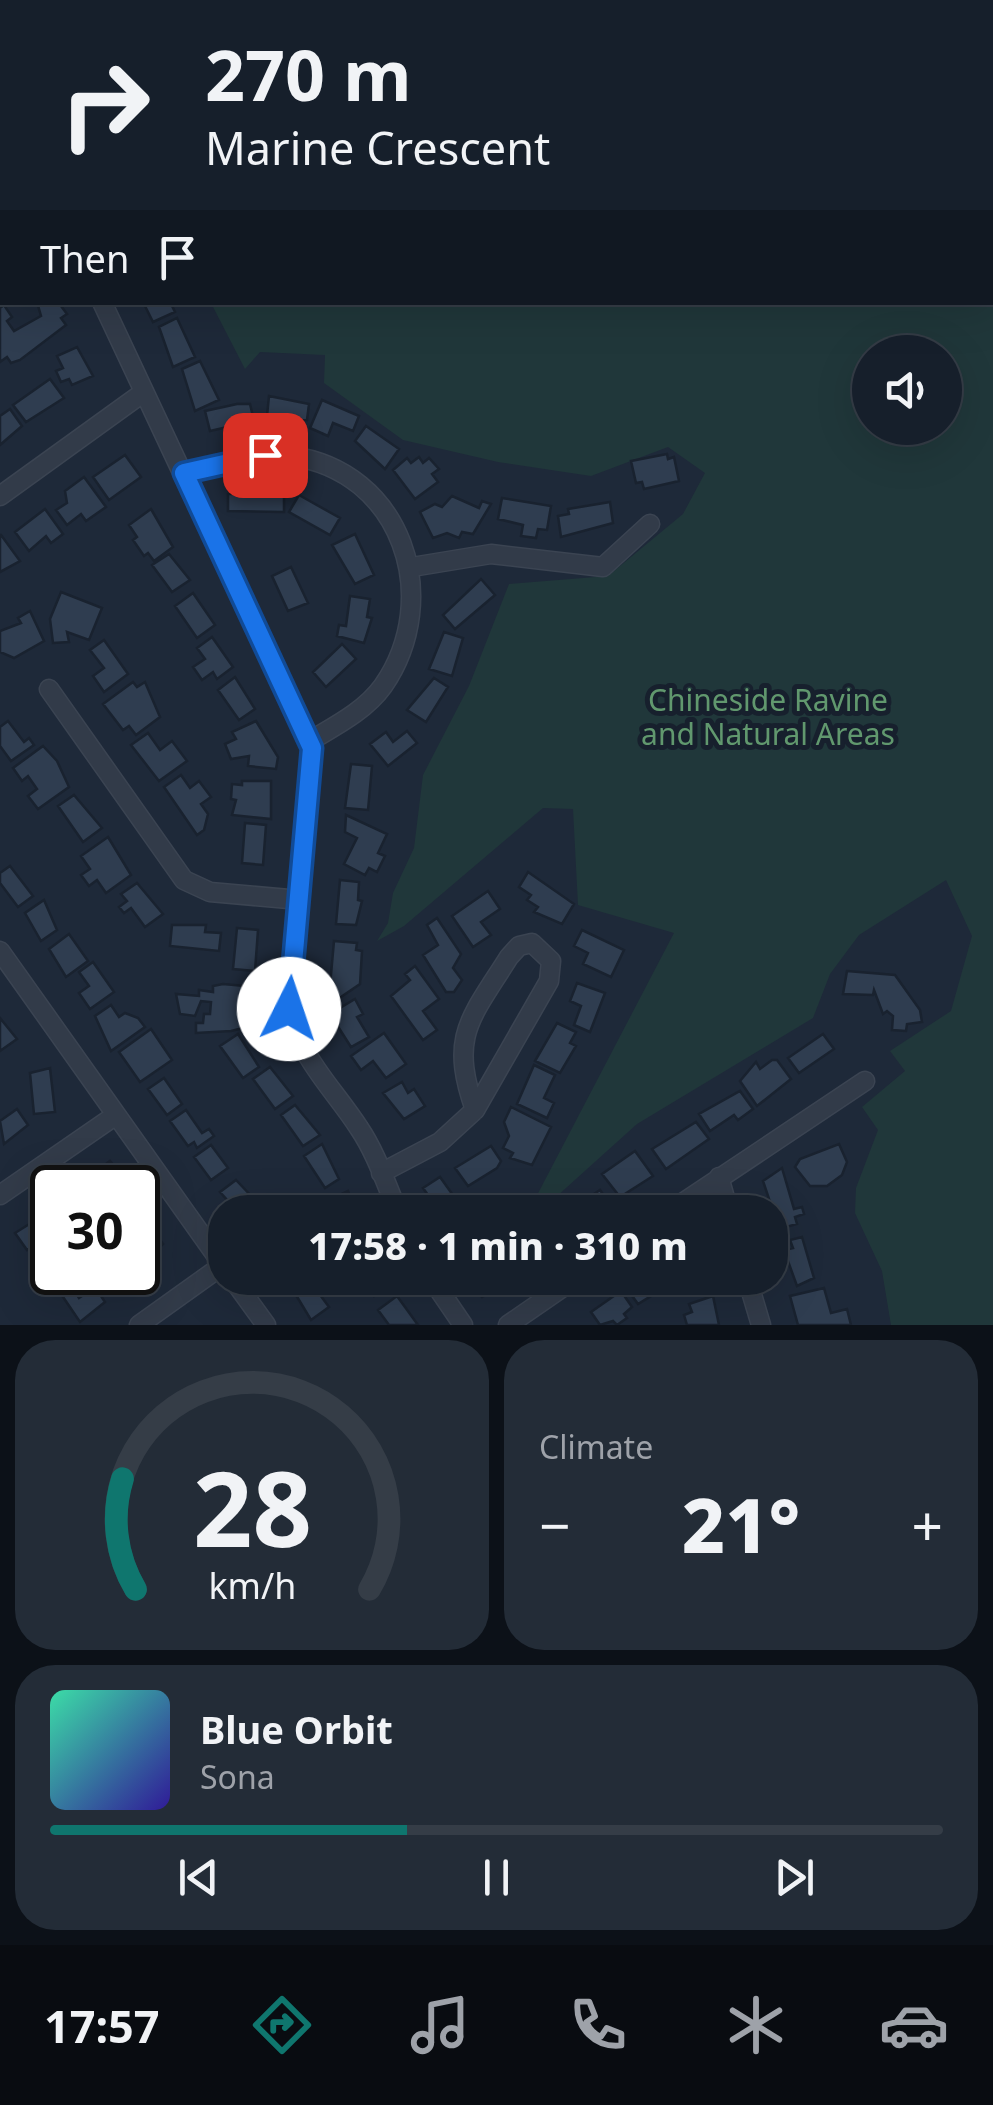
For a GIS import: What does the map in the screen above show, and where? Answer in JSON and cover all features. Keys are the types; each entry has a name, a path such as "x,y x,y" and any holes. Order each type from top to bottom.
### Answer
{"street":[{"path":"103,305 310,741 314,762 289,994 291,1023 305,1054 359,1127 391,1195"},
{"path":"0,496 144,392"},
{"path":"184,473 265,455 316,462 349,480 378,506 401,538 412,567 409,620 388,676 366,704 310,741"},
{"path":"412,567 491,554 603,567 650,524"},
{"path":"49,689 184,880 210,892 300,900"},
{"path":"381,1173 440,1142 475,1110 548,981 552,961 532,942 520,946 509,957 464,1038 460,1059 475,1110"},
{"path":"3,961 208,1243"},
{"path":"693,1195 865,1081"},
{"path":"0,1194 116,1114"},
{"path":"718,1178 724,1195"},
{"path":"139,1325 208,1282"},
{"path":"245,1295 266,1325"},
{"path":"443,1295 462,1325"},
{"path":"508,1325 551,1295"},
{"path":"752,1295 761,1325"}],"green space":[{"name":"Chineside Ravine and Natural Areas","path":"212,305 993,305 993,1325 891,1325 882,1271 855,1213 856,1188 878,1130 862,1107 905,1071 890,1051 951,1011 972,936 946,880 859,935 830,974 813,1018 637,1124 558,1195 537,1195 674,933 578,905 573,809 543,808 404,926 377,941 388,923 393,893 414,848 423,775 469,686 509,584 608,576 683,514 705,473 668,447 591,476 498,462 403,440 324,383 325,355 260,352 245,369"}],"building":[{"path":"4,305 12,317 7,321 14,331 41,316 38,305 60,305 67,314 61,318 66,325 20,360 11,363 7,357 0,362 0,308"},
{"path":"172,305 175,312 153,322 145,306"},
{"path":"177,318 195,357 173,367 159,327"},
{"path":"77,347 93,376 72,385 69,379 61,382 56,371 63,368 57,356"},
{"path":"200,361 219,400 195,411 182,369"},
{"path":"50,379 64,398 26,422 13,405"},
{"path":"269,396 309,404 307,420 273,421 267,416"},
{"path":"322,400 359,416 353,431 333,423 328,436 310,428"},
{"path":"250,404 254,421 210,431 205,411"},
{"path":"10,409 22,426 0,445 0,416"},
{"path":"366,426 399,449 385,469 355,441"},
{"path":"667,454 668,459 674,457 679,481 644,489 642,482 636,483 631,461"},
{"path":"125,455 141,477 109,500 93,477"},
{"path":"419,457 423,463 429,458 439,469 432,474 438,482 415,499 393,470 407,458 411,463"},
{"path":"84,477 106,507 86,521 81,514 67,525 56,510 67,503 65,491"},
{"path":"259,488 284,488 284,512 228,511 228,494 248,494"},
{"path":"299,495 340,518 330,535 289,512"},
{"path":"452,496 479,508 482,501 491,504 473,534 462,532 459,538 447,533 433,538 420,512 435,504 442,507"},
{"path":"502,498 551,506 547,530 538,529 536,538 521,536 523,525 498,519"},
{"path":"610,502 613,523 561,537 558,516 569,514 568,509"},
{"path":"45,509 63,534 51,543 46,536 29,551 15,532"},
{"path":"151,509 173,547 154,561 148,553 144,556 129,525"},
{"path":"355,534 374,575 355,584 332,545"},
{"path":"0,535 20,561 0,572"},
{"path":"169,554 190,580 172,592 152,565"},
{"path":"291,567 308,603 288,611 272,576"},
{"path":"481,579 495,595 455,629 443,615"},
{"path":"61,592 102,608 89,640 67,632 69,642 53,643 50,619"},
{"path":"193,593 215,625 197,638 175,606"},
{"path":"350,596 370,599 367,617 372,618 364,643 337,636 339,625 346,626"},
{"path":"30,611 44,641 14,658 0,652 0,631 21,623 18,618"},
{"path":"444,632 463,638 452,676 429,669"},
{"path":"212,637 233,667 217,679 213,672 202,680 193,667 205,659 197,648"},
{"path":"104,640 128,674 104,692 93,676 104,668 90,650"},
{"path":"342,644 356,659 326,687 313,672"},
{"path":"235,677 255,709 239,720 218,690"},
{"path":"434,678 448,687 426,722 407,710"},
{"path":"133,682 137,687 145,682 160,717 136,735 129,726 123,730 103,704"},
{"path":"8,721 24,742 29,738 34,745 11,761 0,746 0,727"},
{"path":"256,721 278,757 276,769 248,766 249,756 231,759 225,744 236,739 232,732"},
{"path":"407,731 417,743 388,766 370,744 386,732 393,742"},
{"path":"148,733 160,750 172,741 187,761 159,781 131,745"},
{"path":"43,746 57,761 69,787 38,809 28,796 37,789 28,776 22,781 13,768"},
{"path":"351,764 372,766 368,810 345,808"},
{"path":"181,775 190,788 199,781 211,797 201,804 208,814 204,830 197,835 164,787"},
{"path":"242,781 271,781 271,819 232,815 236,800 231,799 232,784 242,785"},
{"path":"74,795 102,828 83,842 58,806"},
{"path":"346,815 387,834 378,853 385,856 377,872 369,868 365,875 344,864 357,838 345,832"},
{"path":"245,823 266,825 263,865 242,863"},
{"path":"108,837 131,875 106,893 97,880 89,886 81,875 90,869 81,856"},
{"path":"10,866 33,896 18,907 0,883 0,873"},
{"path":"528,872 574,904 562,924 534,912 538,907 527,900 531,895 519,887"},
{"path":"340,880 359,882 358,900 362,901 356,925 336,924"},
{"path":"137,883 163,914 145,927 131,908 124,913 119,907 127,901 121,894"},
{"path":"488,891 500,909 481,922 491,935 473,947 452,916"},
{"path":"44,900 57,930 41,941 25,913"},
{"path":"437,918 461,954 453,968 462,980 454,992 446,992 423,955 438,945 427,925"},
{"path":"172,925 206,925 205,932 221,933 219,951 170,946"},
{"path":"237,928 258,930 255,971 233,969"},
{"path":"582,930 624,950 611,977 583,964 588,953 574,946"},
{"path":"69,934 88,961 66,977 49,949"},
{"path":"334,941 357,943 356,950 362,951 360,984 335,1001 330,986"},
{"path":"93,962 114,992 90,1009 79,993 89,986 79,972"},
{"path":"415,966 439,999 423,1011 437,1030 423,1040 391,996 410,980 405,974"},
{"path":"847,971 895,975 920,1010 922,1022 907,1024 906,1031 892,1030 893,1016 887,1011 883,1014 874,990 873,995 843,994"},
{"path":"577,983 605,993 590,1032 574,1025 581,1006 570,1001"},
{"path":"213,986 256,987 253,1020 244,1019 243,1028 231,1031 196,1033 196,1023 203,1023 204,1014 210,1014 211,1002 201,1001 195,1016 180,1014 176,994 199,996 199,990 213,992"},
{"path":"355,999 363,1014 357,1017 369,1037 351,1047 330,1014"},
{"path":"111,1005 119,1017 125,1013 138,1018 145,1027 111,1051 95,1016"},
{"path":"0,1018 17,1039 0,1051"},
{"path":"557,1023 576,1032 570,1043 576,1046 560,1073 535,1061"},
{"path":"151,1029 172,1060 140,1082 119,1052"},
{"path":"384,1033 406,1064 386,1078 373,1061 361,1070 351,1056"},
{"path":"238,1034 259,1067 243,1078 220,1046"},
{"path":"823,1034 834,1049 799,1073 788,1058"},
{"path":"777,1060 791,1079 757,1106 740,1081 756,1062 760,1069"},
{"path":"534,1065 555,1075 544,1098 554,1103 547,1118 517,1104"},
{"path":"270,1067 293,1096 275,1109 253,1079"},
{"path":"50,1068 55,1112 34,1114 30,1073"},
{"path":"164,1078 182,1104 167,1115 148,1089"},
{"path":"402,1082 408,1093 414,1089 425,1106 404,1119 383,1093"},
{"path":"740,1091 753,1109 738,1120 734,1115 710,1131 699,1114"},
{"path":"295,1105 320,1135 303,1146 281,1115"},
{"path":"511,1107 551,1127 532,1165 510,1158 513,1153 503,1148 509,1136 504,1122"},
{"path":"17,1109 28,1125 4,1144 0,1121"},
{"path":"186,1110 202,1133 209,1129 214,1136 197,1148 194,1142 188,1146 170,1121"},
{"path":"696,1122 709,1139 666,1169 652,1149"},
{"path":"322,1144 339,1179 325,1188 304,1156"},
{"path":"839,1144 847,1162 842,1175 827,1186 810,1186 795,1167 800,1159"},
{"path":"211,1145 228,1168 211,1180 194,1157"},
{"path":"491,1146 501,1161 497,1168 468,1186 455,1168"},
{"path":"635,1151 653,1176 618,1195 602,1174"},
{"path":"782,1168 794,1209 802,1207 804,1214 795,1217 797,1224 788,1226 788,1195 768,1195 763,1181"},
{"path":"440,1177 453,1195 428,1195 423,1188"},
{"path":"236,1180 250,1195 223,1195 220,1192"},
{"path":"30,1224 30,1248 27,1250 15,1233"},
{"path":"802,1237 814,1278 797,1286 788,1261 788,1249 793,1248 790,1240"},
{"path":"824,1288 831,1313 847,1309 851,1325 798,1325 790,1296"},
{"path":"62,1295 100,1295 105,1302 80,1322"},
{"path":"296,1295 320,1295 329,1307 311,1320"},
{"path":"615,1295 624,1295 632,1307 624,1314 627,1318 617,1325 613,1321 600,1325 591,1312"},
{"path":"632,1295 653,1295 638,1304"},
{"path":"397,1296 418,1325 389,1325 378,1310"},
{"path":"713,1296 719,1325 687,1325 684,1315 692,1312 689,1304"}],"route":[{"path":"265,455 184,473 312,748 314,762 289,1009"}]}
